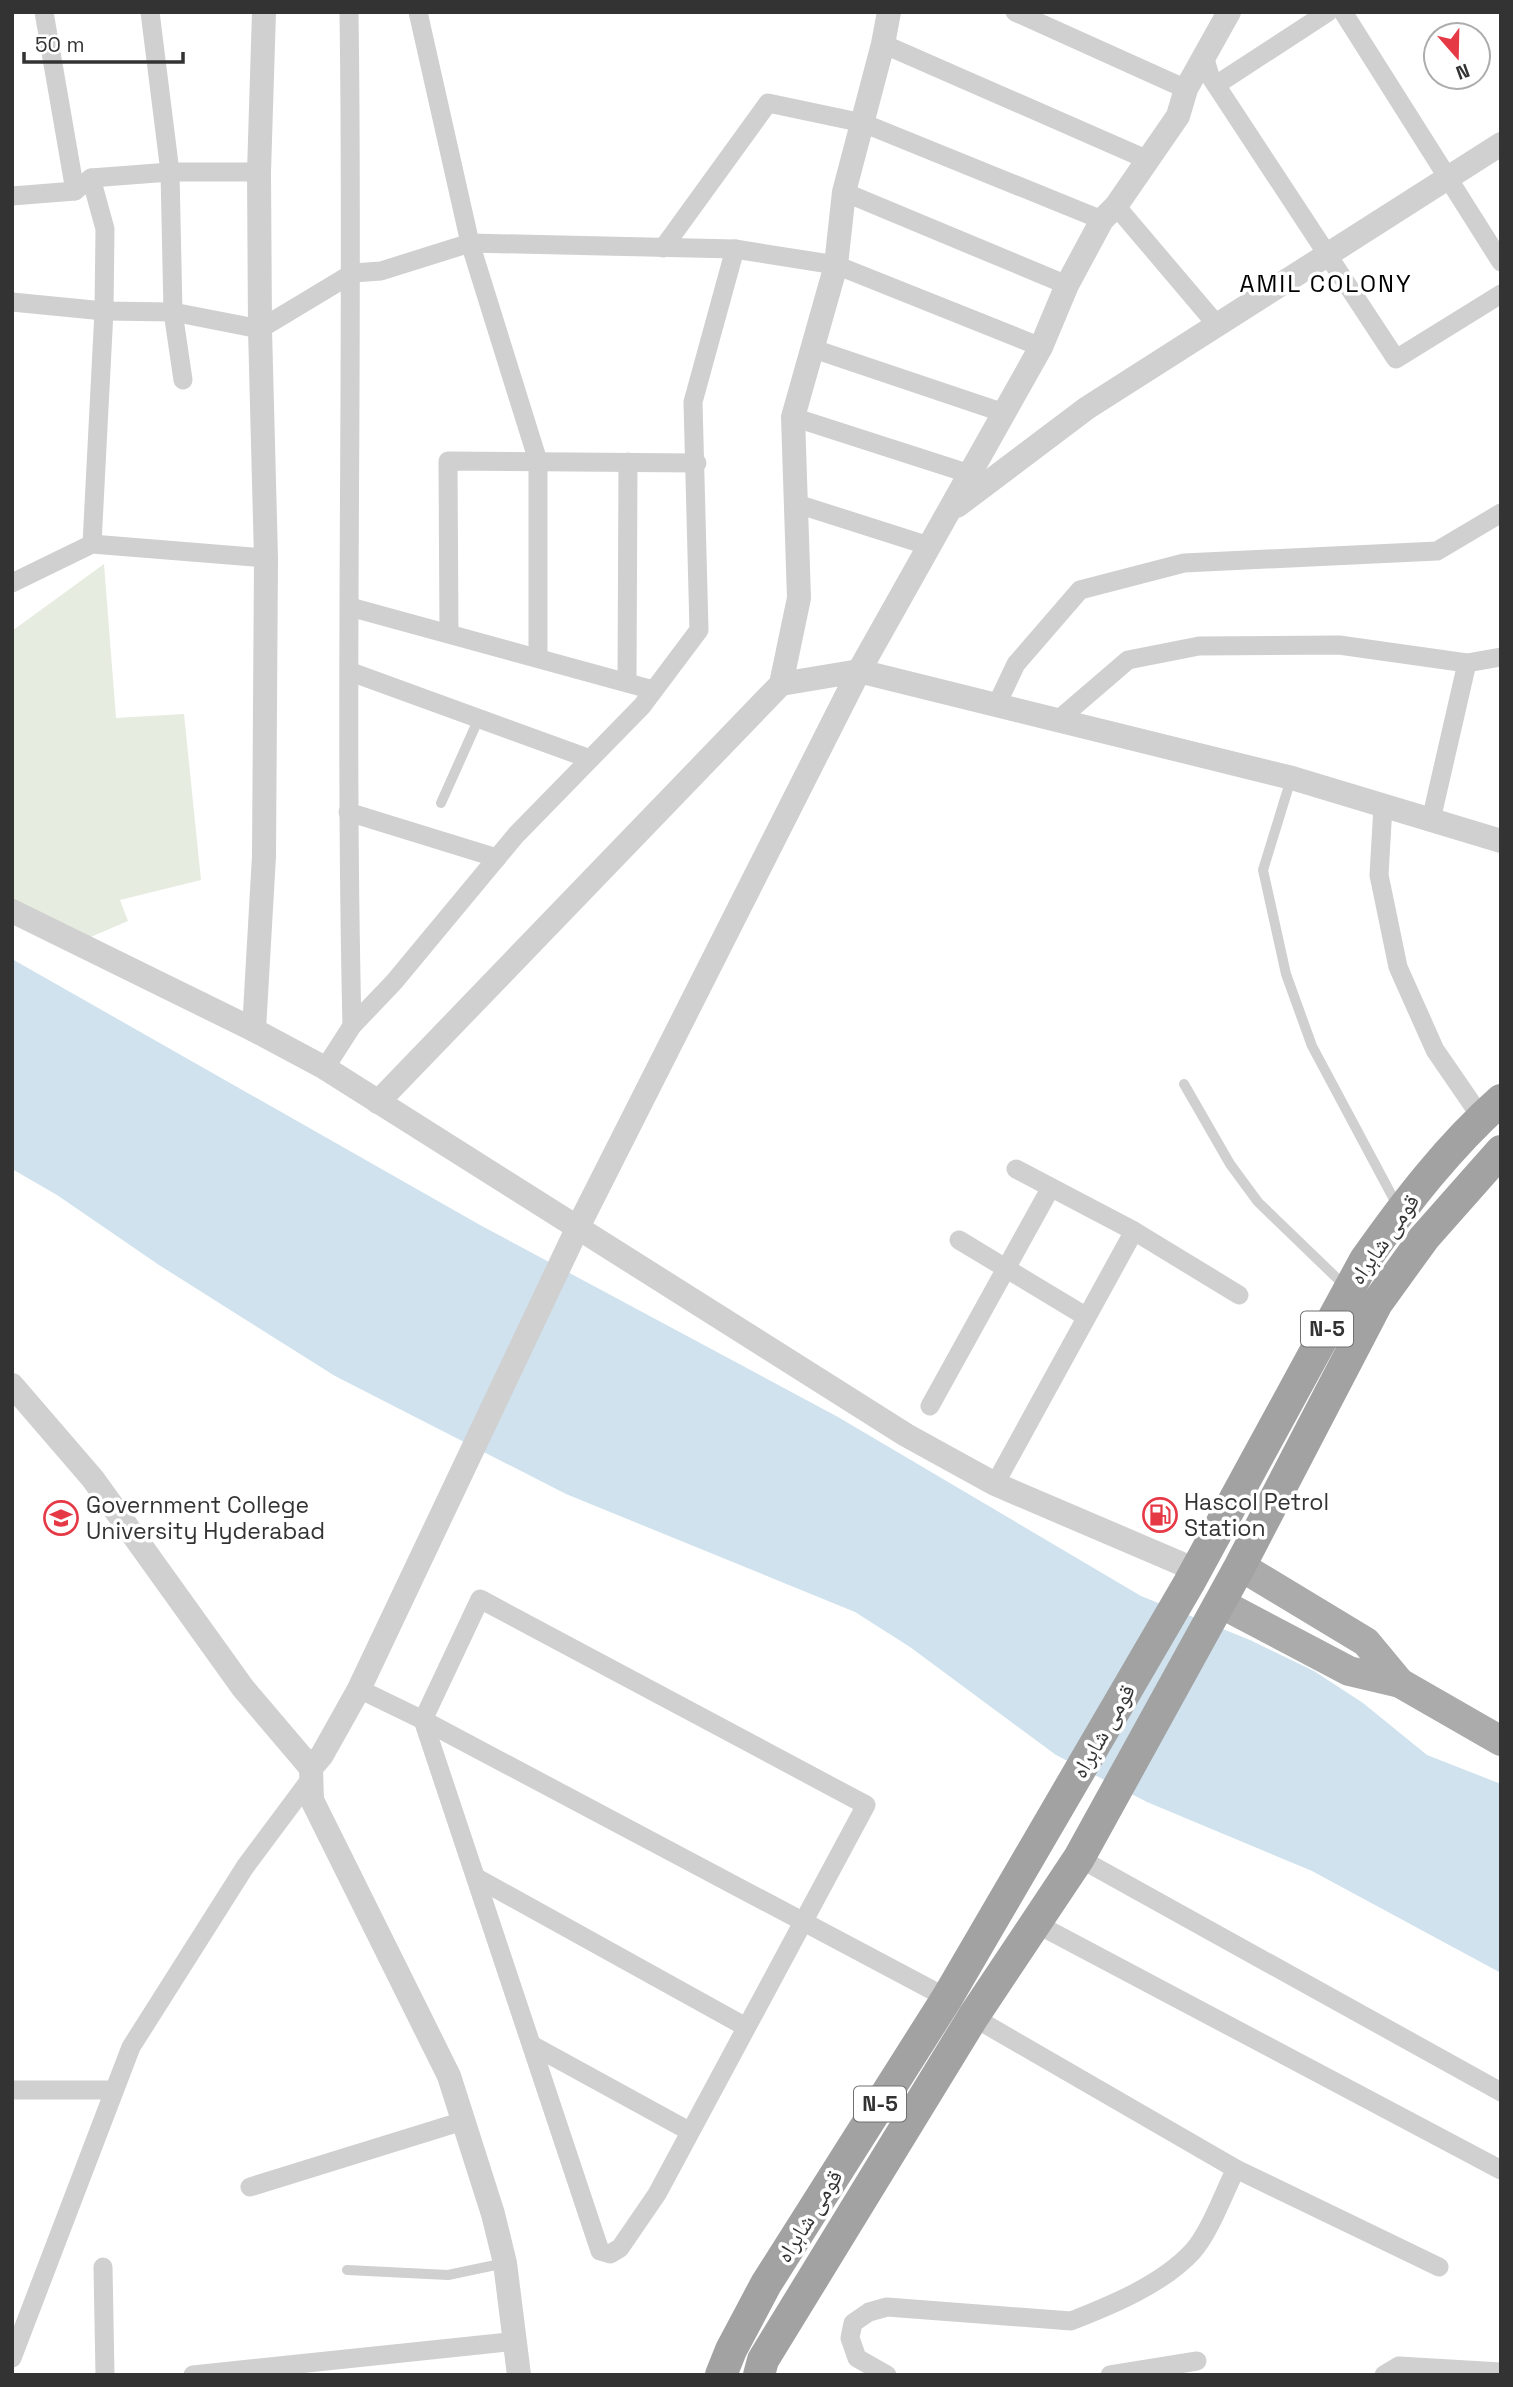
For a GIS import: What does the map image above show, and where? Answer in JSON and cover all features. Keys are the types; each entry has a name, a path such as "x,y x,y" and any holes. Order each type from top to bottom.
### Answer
{"highway":[{"name":"قومی شاہراہ","path":"721,2375 730,2350 765,2284 947,1998 1193,1577 1348,1289 1399,1211 1491,1109"},
{"name":"قومی شاہراہ","path":"759,2375 763,2360 973,2017 1079,1858 1240,1566 1377,1303 1424,1238 1501,1151"},
{"path":"1348,1289 1377,1303"},
{"path":"765,2284 798,2303"}],"main road":[{"path":"1240,1566 1366,1642 1400,1683"},
{"path":"1217,1608 1349,1671 1400,1683 1501,1741"}],"street":[{"path":"44,12 75,191"},
{"path":"150,12 170,172 173,312 183,380"},
{"path":"254,1030 264,856 266,558 259,172 264,12"},
{"path":"349,12 353,273 348,812 352,1026"},
{"path":"418,12 470,243 538,461 538,657"},
{"path":"378,1102 781,684 799,598 793,417 836,265 844,192 889,12"},
{"path":"1016,12 1186,89"},
{"path":"1216,85 1328,12"},
{"path":"1343,12 1501,262"},
{"path":"12,2358 131,2048 245,1867 310,1774 359,1689 578,1227 859,671 1041,347 1067,285 1109,213 1178,116 1186,89 1226,14"},
{"path":"883,44 1148,160"},
{"path":"1204,56 1210,76 1396,359 1501,294"},
{"path":"663,248 768,103 863,123 1109,213 1217,325"},
{"path":"948,512 1087,408 1501,144"},
{"path":"12,196 75,191 91,178 170,172 259,172"},
{"path":"91,178 105,229 104,311 92,544"},
{"path":"844,192 1067,285"},
{"path":"12,302 104,311 173,312 260,329 353,273 381,271 470,243 735,250 836,265 1041,347"},
{"path":"325,1068 352,1026 394,982 497,858 653,690 699,630 697,463 693,402 735,250"},
{"path":"811,348 1004,412"},
{"path":"793,417 970,474"},
{"path":"450,633 448,461 697,463"},
{"path":"627,682 628,462"},
{"path":"794,503 929,546"},
{"path":"996,706 1016,664 1080,590 1184,563 1437,551 1501,513"},
{"path":"12,583 92,544 266,558"},
{"path":"350,607 653,690"},
{"path":"1057,721 1128,660 1199,646 1339,645 1467,663 1501,657"},
{"path":"1431,820 1467,663"},
{"path":"781,684 859,671 1292,778 1501,841"},
{"path":"351,672 590,758"},
{"path":"1383,806 1379,875 1398,967 1435,1050 1491,1109"},
{"path":"348,812 497,858"},
{"path":"12,911 254,1030 325,1068 906,1435 995,1483 1193,1577"},
{"path":"1016,1169 1134,1231 1239,1295"},
{"path":"930,1406 1050,1189"},
{"path":"995,1483 1134,1231"},
{"path":"959,1240 1085,1316"},
{"path":"12,1384 93,1479 243,1688 310,1774 312,1800 449,2076 505,2263 517,2341 519,2375"},
{"path":"480,1599 866,1805 657,2194 620,2248 610,2253 600,2250 423,1720 480,1599"},
{"path":"359,1689 423,1720 947,1998"},
{"path":"1079,1858 1501,2092"},
{"path":"477,1878 746,2027"},
{"path":"1035,1923 1501,2170"},
{"path":"973,2017 1236,2169 1439,2267"},
{"path":"532,2045 689,2131"},
{"path":"12,2090 114,2090"},
{"path":"250,2187 463,2120"},
{"path":"887,2375 857,2358 850,2338 853,2323 869,2312 887,2307 1070,2321 1099,2310 1167,2274 1195,2249 1236,2169"},
{"path":"103,2267 105,2375"},
{"path":"193,2375 517,2341"},
{"path":"1110,2375 1197,2361"},
{"path":"1384,2375 1399,2366 1501,2372"}],"lane":[{"path":"441,803 479,719"},
{"path":"1292,778 1263,870 1286,974 1312,1046 1399,1211"},
{"path":"1184,1084 1230,1164 1258,1202 1348,1289"},
{"path":"347,2270 448,2276 505,2263"}],"shaded area":[{"path":"104,564 116,718 184,714 201,880 120,900 128,921 79,942 12,902 12,631"}],"water":[{"path":"12,959 480,1225 838,1417 1141,1596 1250,1640 1314,1671 1363,1703 1427,1755 1501,1784 1501,1973 1312,1871 1147,1802 1056,1755 910,1647 855,1612 566,1494 335,1376 159,1265 57,1195 12,1169"}],"place":[{"name":"Hascol Petrol Station","path":"1160,1515"},
{"name":"Government College University Hyderabad","path":"61,1518"}],"district":[{"name":"AMIL COLONY","path":"1326,284"}]}
